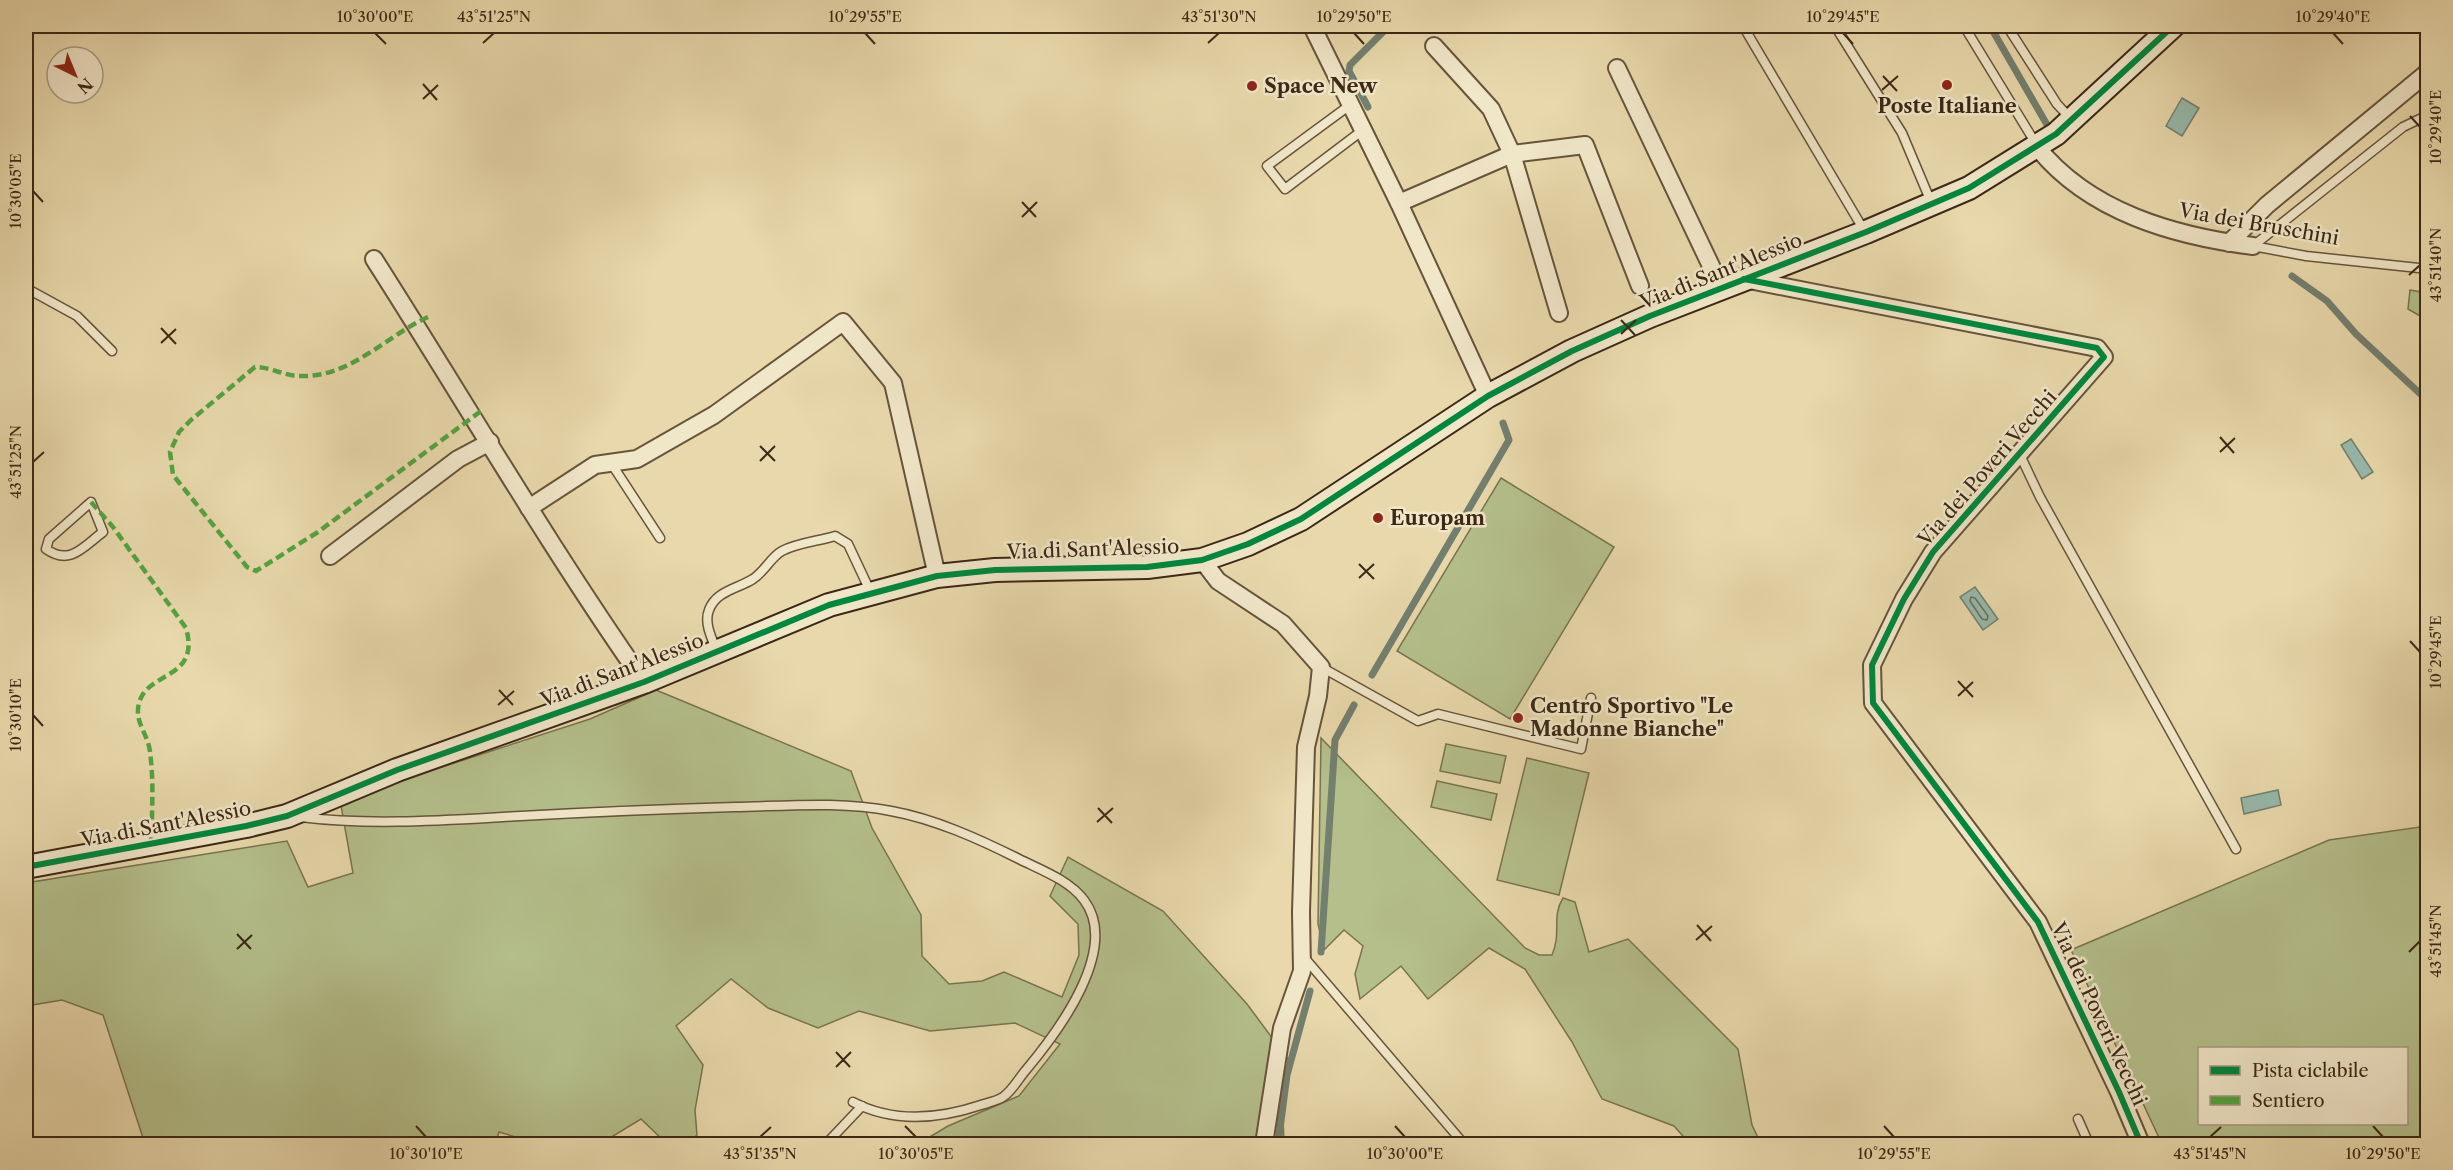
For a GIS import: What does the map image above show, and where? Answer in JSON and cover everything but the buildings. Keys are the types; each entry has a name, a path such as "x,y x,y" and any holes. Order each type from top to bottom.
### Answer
{"street":[{"path":"1311,26 1399,203 1488,396"},
{"name":"Via di Sant'Alessio","path":"26,867 246,826 287,816 397,770 644,682 829,605 937,576 995,570 1147,567 1202,560 1248,544 1301,519 1488,396 1572,351 1721,288 1932,205 1979,182 2037,147 2072,120 2173,26"},
{"path":"1434,46 1491,109 1512,154 1559,313"},
{"path":"1617,68 1721,288"},
{"path":"2229,243 2267,205 2427,72"},
{"path":"1399,203 1512,154 1585,145 1640,286"},
{"name":"Via dei Bruschini","path":"2037,147 2068,179 2094,198 2159,227 2229,243 2253,246"},
{"path":"374,259 529,508 644,682"},
{"name":"Via dei Poveri Vecchi","path":"1744,279 2097,348 2104,357 1933,552 1904,599 1872,664 1873,703 2038,922 2119,1092 2141,1144"},
{"path":"529,508 595,465 637,459 714,414 843,322 892,383 937,576"},
{"path":"330,556 458,459 490,442"},
{"path":"1202,560 1218,581 1283,624 1322,667 1306,747 1301,901 1302,971 1282,1028 1264,1144"}],"lane":[{"path":"1743,26 1866,232"},
{"path":"1835,26 1902,133 1932,205"},
{"path":"1964,26 2037,147"},
{"path":"2007,26 2057,104 2072,120"},
{"path":"1350,105 1267,166 1285,189 1363,130"},
{"path":"2253,246 2403,128 2427,115"},
{"name":"Via dei Bruschini","path":"2253,246 2306,256 2427,269"},
{"path":"26,288 77,316 112,351"},
{"path":"2020,454 2040,497 2236,849"},
{"path":"611,463 660,538"},
{"path":"91,502 103,532 72,556 57,557 46,549 49,540 91,502"},
{"path":"716,652 706,619 709,608 721,594 752,579 764,570 783,550 835,536 842,539 848,544 871,594"},
{"path":"1322,667 1418,721 1438,714 1581,749 1591,698"},
{"path":"287,816 329,820 412,822 624,810 810,805 890,810 943,826 1004,851 1061,880 1085,901 1095,929 1092,967 1068,1014 1041,1053 1003,1097 958,1113 904,1117 870,1111 858,1104 826,1144"},
{"path":"1303,955 1464,1144"},
{"path":"2078,1119 2089,1144"}],"green space":[{"path":"2410,290 2427,293 2427,320 2408,309"},
{"path":"1501,478 1614,547 1510,719 1397,651"},
{"path":"656,690 851,771 872,828 921,915 922,956 949,984 982,981 1004,972 1062,997 1079,955 1078,924 1050,896 1068,857 1163,911 1247,1004 1290,1062 1283,1118 1284,1144 918,1144 948,1126 1019,1096 1060,1044 1015,1023 930,1031 859,1011 818,1028 768,1008 731,979 676,1026 703,1065 695,1110 697,1135 686,1144 667,1144 641,1119 600,1144 539,1144 499,1132 495,1144 131,1144 144,1141 103,1015 62,1000 26,1006 26,883 287,841 308,887 353,873 340,800 590,719"},
{"path":"1321,738 1525,948 1539,955 1552,955 1555,947 1559,905 1563,898 1575,902 1589,952 1628,939 1738,1049 1752,1125 1761,1144 1690,1144 1674,1126 1602,1099 1572,1042 1525,969 1489,948 1428,999 1401,966 1360,999 1355,974 1363,946 1344,930 1324,950 1318,924"},
{"path":"1446,744 1506,756 1500,783 1440,771"},
{"path":"1527,758 1589,773 1559,895 1497,880"},
{"path":"1437,781 1497,794 1491,820 1431,807"},
{"path":"2427,826 2427,1144 2162,1144 2071,950 2329,840"}],"water":[{"path":"2182,98 2199,108 2182,136 2166,126"},
{"path":"2351,439 2373,472 2362,479 2341,445"},
{"path":"1975,587 1998,619 1983,630 1960,597"},
{"path":"2278,790 2281,805 2244,814 2241,798"}],"waterway":[{"path":"1368,107 1349,71 1350,65 1389,26"},
{"path":"1990,26 2046,123"},
{"path":"2292,276 2327,301 2356,334 2428,401"},
{"path":"1372,675 1509,440 1503,423"},
{"path":"1321,952 1335,740 1354,705"},
{"path":"1278,1144 1287,1075 1310,991"}],"marked path":[{"path":"428,317 351,363 318,375 288,375 267,368 255,367 179,432 170,452 173,475 247,567 256,571 318,532 481,411"},
{"path":"91,502 113,527 186,628 189,645 186,657 180,666 152,685 144,693 139,703 138,716 149,745 151,763 151,844"}],"cycle path":[{"path":"26,867 246,826 287,816 397,770 644,682 829,605 937,576 995,570 1147,567 1202,560 1248,544 1301,519 1488,396 1572,351 1650,316 1866,232 1969,188 2056,134 2173,26"},
{"path":"1744,279 2097,348 2104,357 1933,552 1904,599 1872,665 1873,703 2038,922 2119,1092 2141,1144"}],"place":[{"name":"Poste Italiane","path":"1947,85"},
{"name":"Space New","path":"1252,86"},
{"name":"Europam","path":"1378,518"},
{"name":"Centro Sportivo \"Le Madonne Bianche\"","path":"1518,718"}]}
